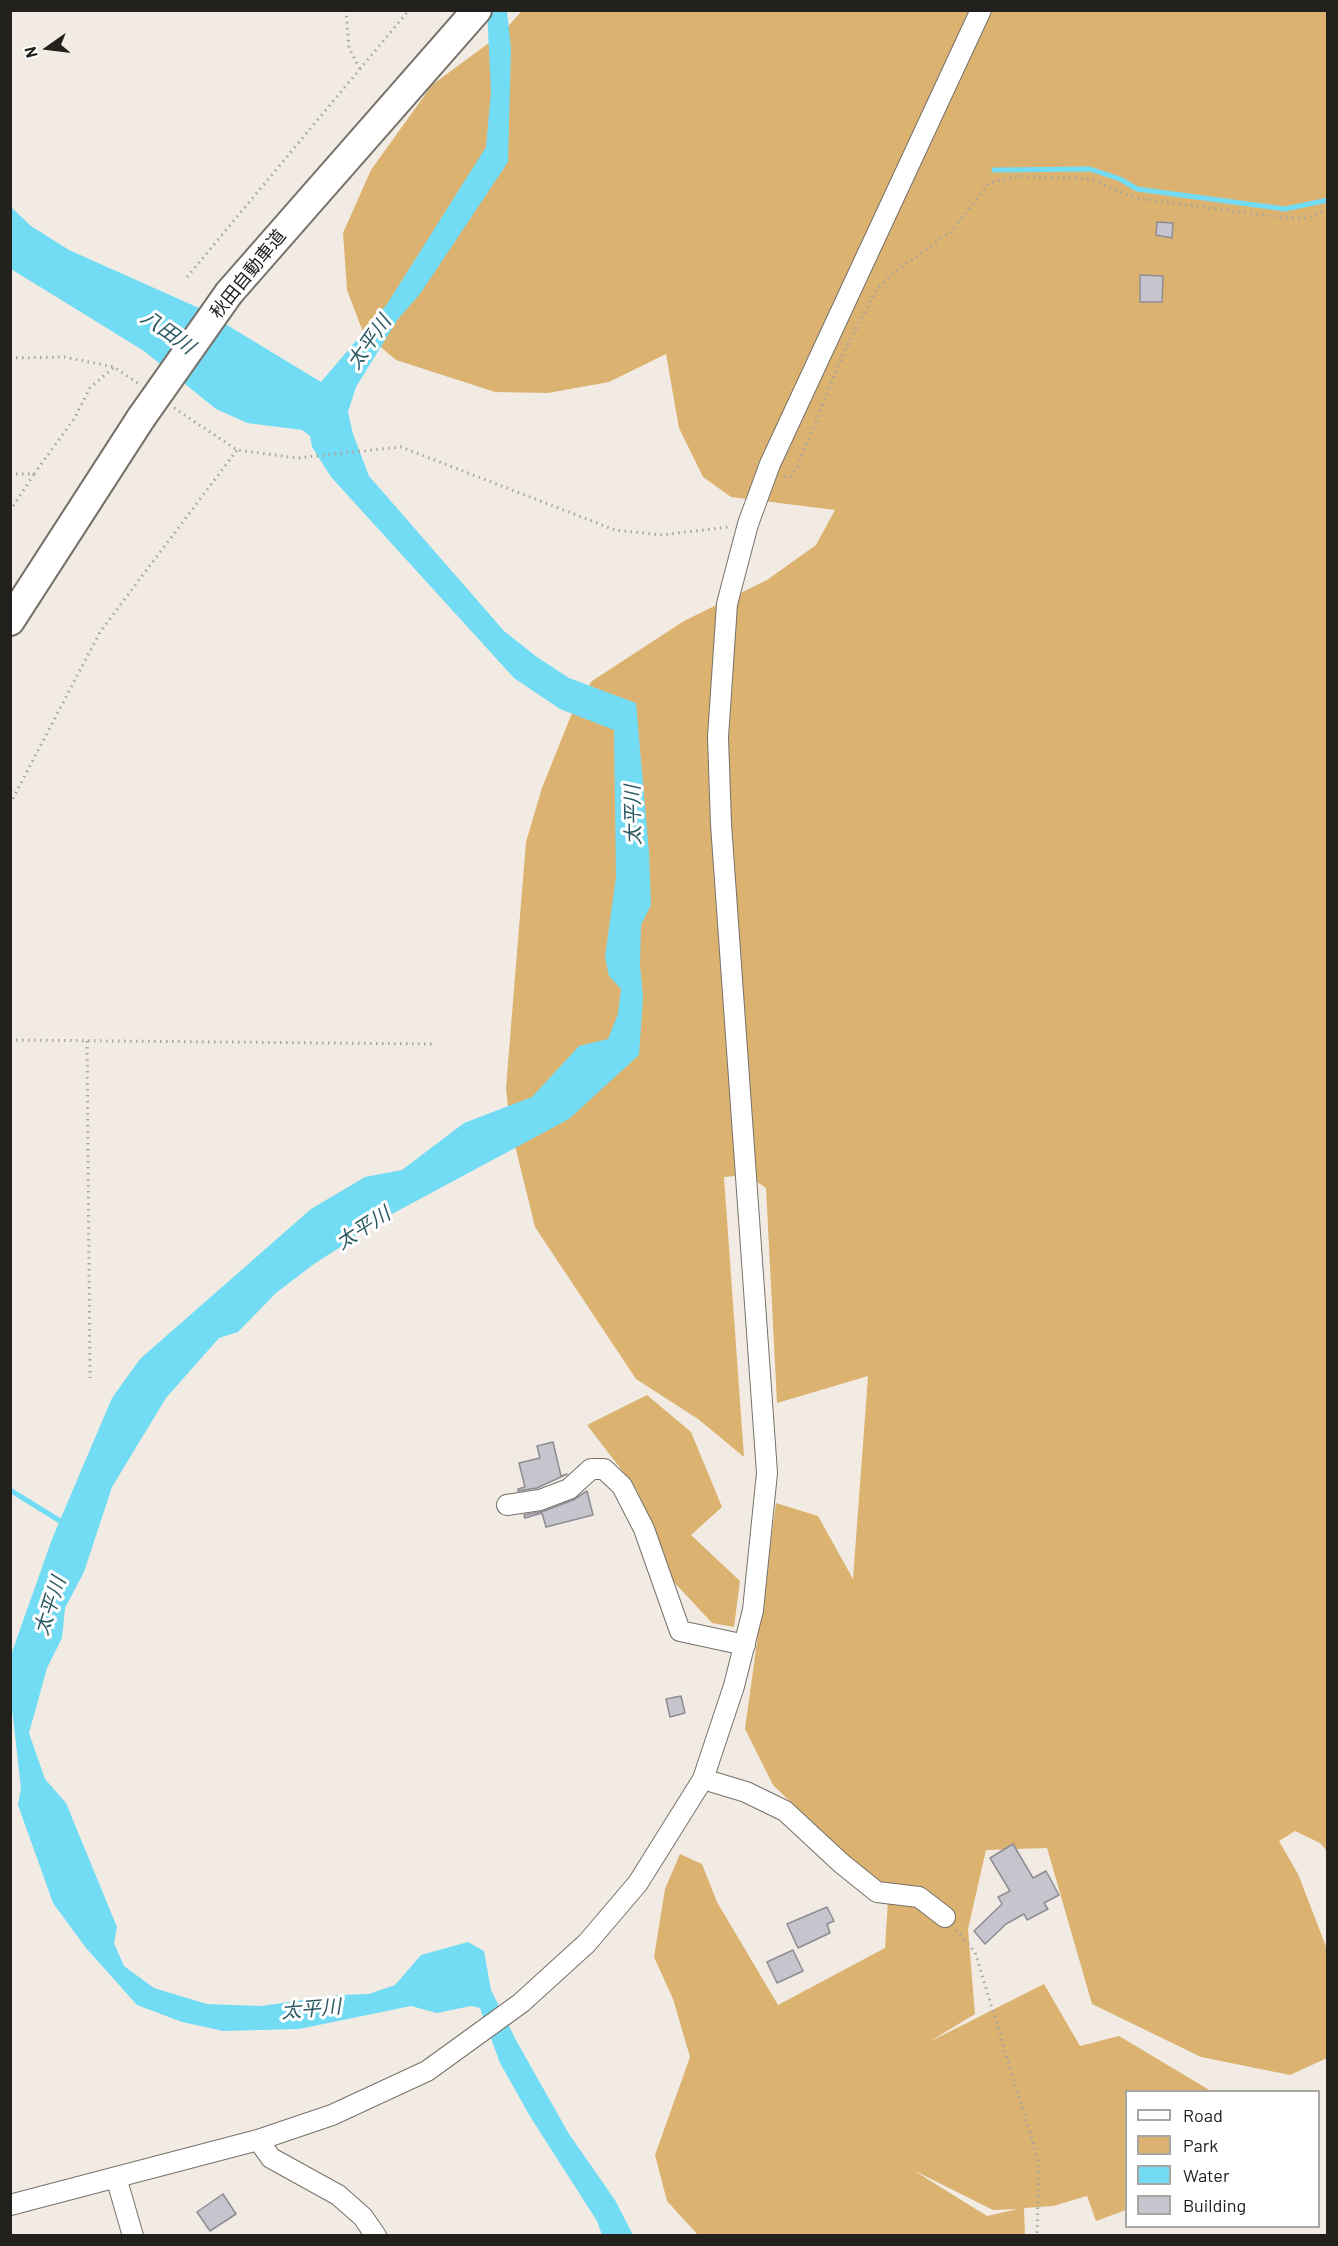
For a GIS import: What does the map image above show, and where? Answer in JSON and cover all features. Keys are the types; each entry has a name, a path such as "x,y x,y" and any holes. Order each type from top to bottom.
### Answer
{"highway":[{"name":"秋田自動車道","path":"10,621 141,418 229,293 477,10"}],"street":[{"path":"10,2205 258,2140 332,2115 427,2071 521,2003 587,1943 638,1883 703,1779 745,1645 753,1610 767,1473 721,824 718,737 727,604 748,524 766,473 981,10"},
{"path":"507,1505 540,1500 569,1489 591,1469 604,1469 622,1486 644,1529 680,1631 745,1645"},
{"path":"703,1779 746,1792 784,1811 877,1892 919,1897 945,1917"},
{"path":"258,2140 271,2158 338,2195 363,2217 376,2235"},
{"path":"116,2177 133,2235"}],"path":[{"path":"346,10 349,48 360,69"},
{"path":"187,277 409,10"},
{"path":"766,473 778,477 790,476 798,465 844,352 876,290 902,267 951,232 990,183 1016,176 1089,179 1135,198 1286,219 1306,218 1328,209"},
{"path":"10,358 64,357 114,367 90,388 74,419 10,511"},
{"path":"10,804 100,632 237,450 297,458 401,447 615,530 662,536 748,524"},
{"path":"10,474 34,474"},
{"path":"10,1040 433,1044"},
{"path":"87,1041 90,1378"},
{"path":"945,1917 975,1952 1040,2163 1037,2235"}],"green space":[{"path":"522,11 1327,11 1327,1851 1320,1843 1295,1831 1279,1841 1298,1874 1327,1949 1327,2058 1290,2075 1201,2057 1092,2004 1047,1848 986,1850 968,1929 975,2014 929,2042 1044,1984 1080,2046 1119,2036 1209,2090 1125,2090 1125,2210 1096,2221 1087,2196 1053,2206 1024,2208 1025,2235 698,2235 667,2201 655,2155 690,2057 673,1999 654,1957 665,1889 680,1854 702,1864 717,1902 778,2005 885,1948 889,1884 880,1888 773,1785 745,1729 776,1503 818,1516 853,1579 868,1376 777,1403 766,1188 747,1175 724,1177 744,1457 698,1419 636,1379 535,1227 510,1125 506,1088 526,842 542,788 574,708 592,681 684,621 767,580 816,545 835,510 731,497 703,477 679,428 666,354 609,382 548,393 495,392 396,360 363,332 347,290 343,233 371,170 432,85 501,34","holes":["913,2170 993,2210 1018,2209 987,2216"]},
{"path":"647,1395 691,1432 722,1507 691,1535 740,1581 734,1627 712,1623 673,1581 637,1490 587,1425"}],"water":[{"path":"487,11 507,11 511,49 508,162 420,294 398,319 356,387 348,412 353,434 369,476 504,631 569,678 636,703 649,852 651,905 641,925 640,965 643,997 639,1055 569,1119 390,1215 314,1264 276,1293 238,1332 219,1338 166,1398 112,1487 84,1572 65,1608 62,1638 47,1668 29,1733 45,1779 66,1803 117,1927 114,1943 124,1966 154,1988 207,2004 261,2006 338,1995 369,1994 395,1985 421,1955 468,1942 484,1951 491,1990 517,2042 569,2134 615,2200 633,2235 602,2235 597,2221 531,2118 500,2063 480,2008 471,2006 437,2013 411,2006 299,2029 223,2031 182,2022 137,2005 86,1948 53,1903 18,1805 21,1788 11,1700 11,1655 52,1539 112,1398 140,1359 311,1209 365,1177 402,1170 464,1123 532,1097 579,1046 608,1039 618,1014 621,989 609,976 605,957 616,877 614,730 560,709 514,678 331,477 312,447 310,436 302,430 247,423 216,409 144,351 11,269 10,206 31,226 69,250 199,308 321,382 387,304 486,147 491,91"}],"building":[{"path":"1157,222 1173,223 1172,238 1156,235"},
{"path":"1140,275 1163,276 1162,302 1140,302"},
{"path":"553,1442 561,1476 567,1474 537,1488 518,1491 525,1487 519,1463 540,1458 537,1446"},
{"path":"587,1491 593,1515 546,1527 542,1513 525,1518 524,1515 544,1511 573,1500"},
{"path":"681,1696 685,1713 670,1717 666,1699"},
{"path":"1013,1844 1033,1878 1046,1871 1059,1895 1044,1903 1048,1909 1027,1920 1024,1914 1006,1924 985,1944 974,1931 1002,1904 998,1897 1010,1891 990,1858"},
{"path":"827,1907 834,1921 827,1924 830,1933 798,1948 787,1924"},
{"path":"793,1950 803,1971 777,1983 767,1962"},
{"path":"223,2194 236,2214 210,2231 197,2212"}],"waterway":[{"path":"994,170 1090,169 1120,179 1137,189 1285,209 1328,200"},
{"path":"10,1490 65,1524"}],"water label":[{"name":"八田川","path":"168,332"},
{"name":"太平川","path":"369,342"},
{"name":"太平川","path":"633,815"},
{"name":"太平川","path":"363,1228"},
{"name":"太平川","path":"50,1606"},
{"name":"太平川","path":"311,2009"}]}
